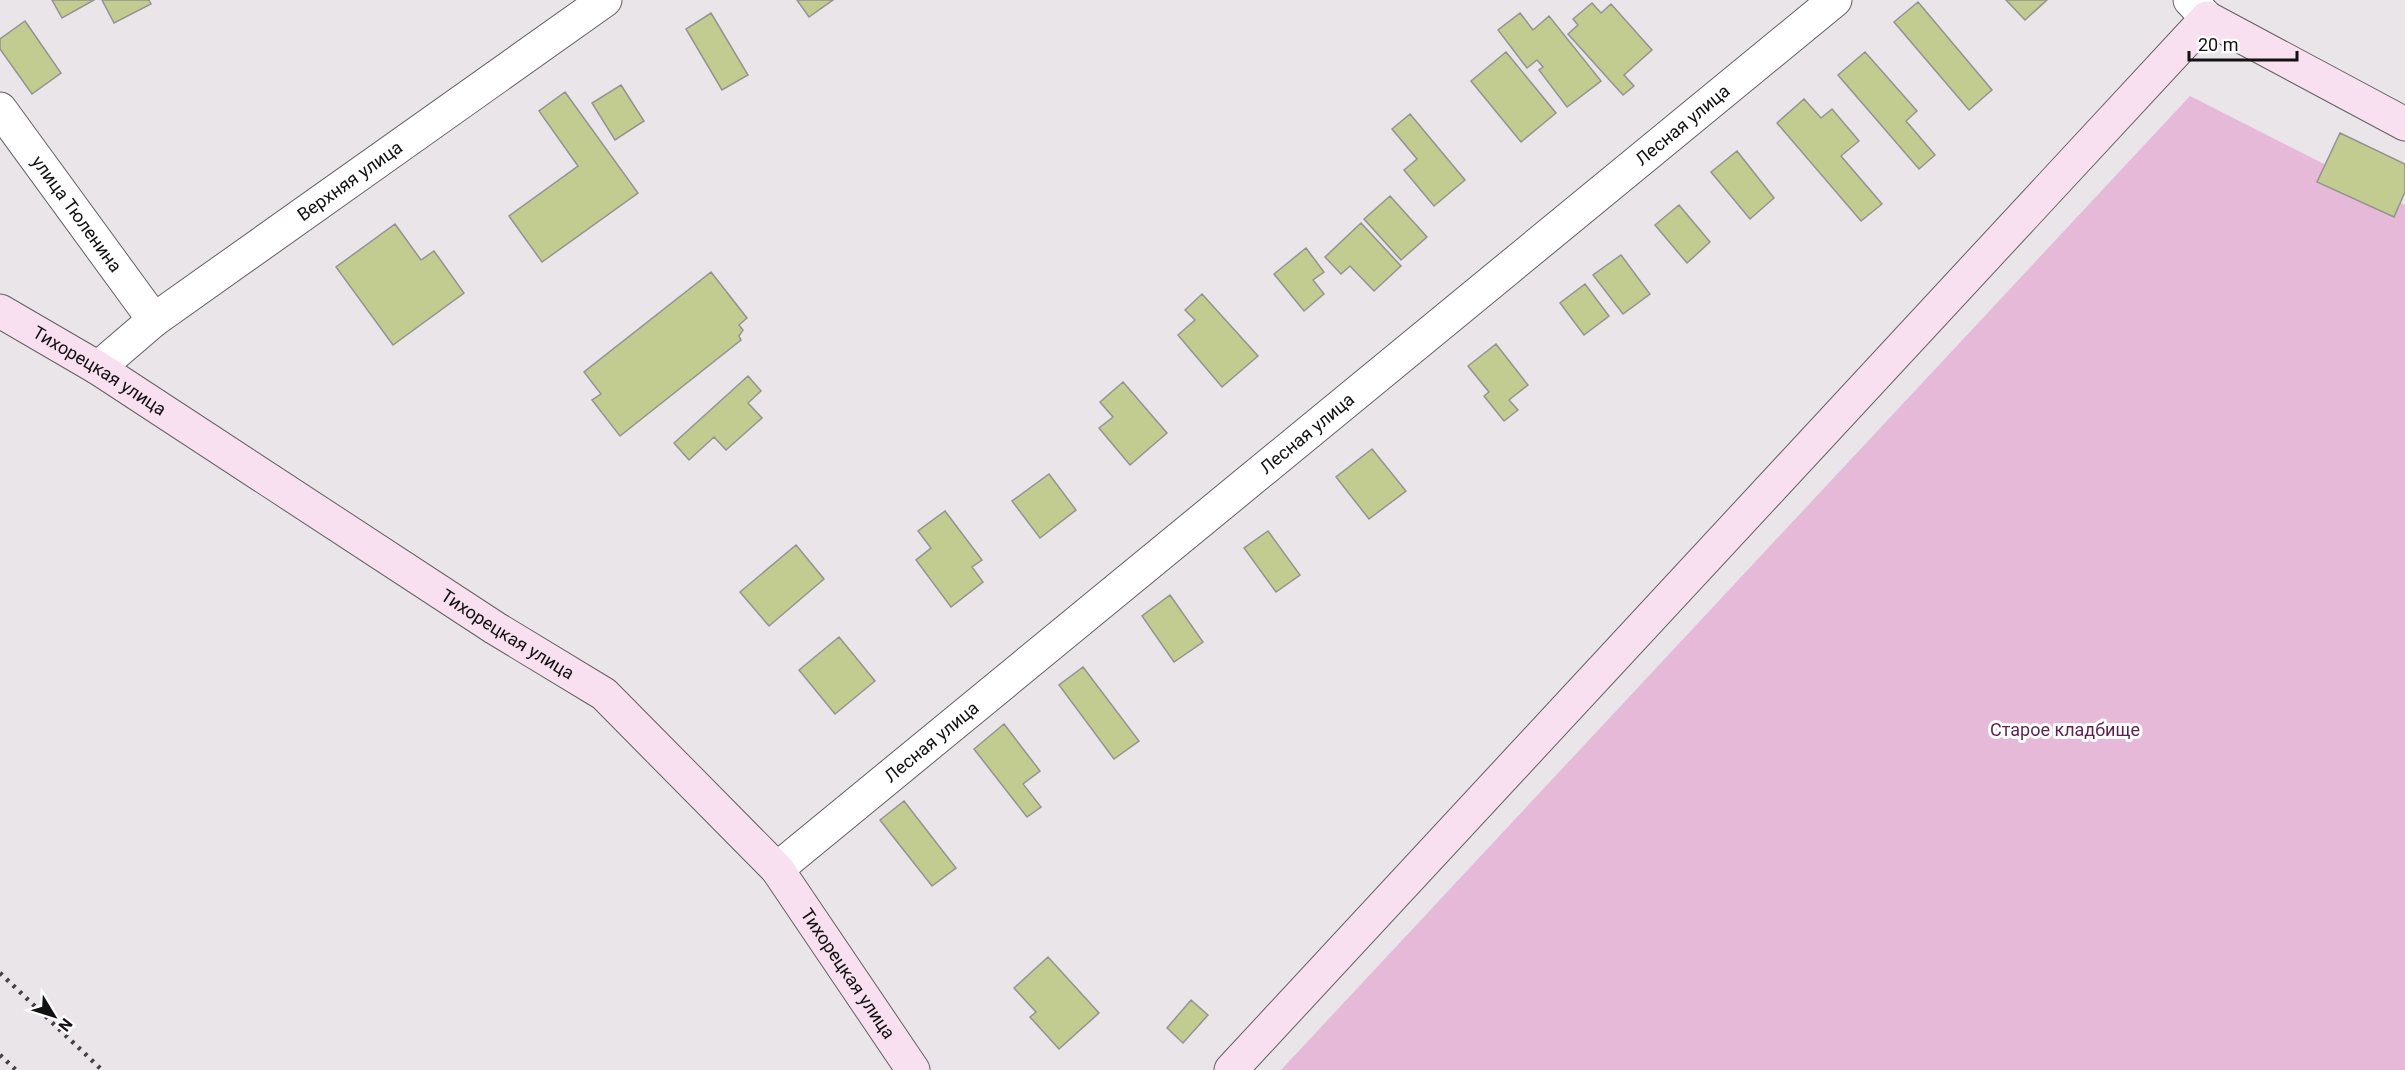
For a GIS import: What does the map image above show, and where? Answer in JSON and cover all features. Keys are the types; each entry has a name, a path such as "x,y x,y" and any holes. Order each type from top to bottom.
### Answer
{"street":[{"name":"Верхняя улица","path":"98,368 154,320 605,0"},
{"name":"Лесная улица","path":"777,869 1835,0"},
{"path":"1231,1070 2198,9 2405,124"},
{"name":"улица Тюленина","path":"0,109 154,320"},
{"name":"Тихорецкая улица","path":"0,311 98,368 495,628 604,694 777,869 913,1070"}],"green space":[{"name":"Старое кладбище","path":"2190,96 2405,205 2405,1070 1281,1070"}],"building":[{"path":"52,0 94,0 62,18"},
{"path":"102,0 149,0 151,4 114,23"},
{"path":"797,0 833,0 809,17"},
{"path":"2006,0 2047,0 2025,20"},
{"path":"1918,2 1992,90 1969,110 1894,22"},
{"path":"1592,3 1601,13 1611,4 1652,50 1624,75 1634,86 1623,95 1568,34 1578,25 1573,19"},
{"path":"711,13 748,75 722,90 686,29"},
{"path":"1520,13 1533,30 1549,16 1601,81 1567,107 1539,70 1543,67 1537,60 1527,68 1498,30"},
{"path":"25,21 61,73 32,94 0,49 0,39"},
{"path":"1506,52 1556,113 1521,142 1471,81"},
{"path":"1865,52 1917,111 1906,121 1935,155 1919,169 1838,75"},
{"path":"621,85 644,121 615,140 592,103"},
{"path":"565,92 638,193 542,262 509,216 578,166 539,111"},
{"path":"1804,99 1821,118 1832,109 1859,141 1841,156 1882,204 1861,221 1777,123"},
{"path":"1410,114 1465,180 1434,206 1404,170 1417,159 1392,129"},
{"path":"2340,133 2405,164 2405,192 2394,217 2317,182"},
{"path":"1737,151 1774,198 1750,219 1711,172"},
{"path":"1390,196 1427,237 1401,260 1364,219"},
{"path":"1679,205 1710,242 1687,263 1655,225"},
{"path":"1361,223 1401,266 1374,291 1350,266 1341,274 1325,257"},
{"path":"395,224 421,260 434,251 464,293 393,345 336,267"},
{"path":"1306,248 1324,272 1313,280 1324,294 1304,311 1274,274"},
{"path":"1621,255 1650,294 1623,314 1593,275"},
{"path":"711,272 747,318 739,325 743,330 739,336 741,340 620,436 592,400 601,394 584,372"},
{"path":"1585,284 1609,316 1584,335 1560,303"},
{"path":"1202,294 1258,356 1222,387 1178,335 1195,320 1185,310"},
{"path":"1496,344 1528,385 1509,400 1518,410 1504,421 1484,396 1489,392 1468,366"},
{"path":"748,376 761,391 748,403 762,418 726,450 714,437 689,460 674,443"},
{"path":"1123,382 1167,433 1130,465 1099,428 1113,417 1100,402"},
{"path":"1372,449 1406,491 1369,519 1336,477"},
{"path":"1049,474 1076,510 1040,538 1012,501"},
{"path":"945,511 982,560 972,567 983,582 951,607 916,560 931,548 918,531"},
{"path":"1268,531 1300,575 1276,592 1244,548"},
{"path":"796,545 824,579 769,626 740,592"},
{"path":"1170,595 1203,642 1174,662 1142,616"},
{"path":"839,637 875,681 835,714 799,670"},
{"path":"1083,667 1139,741 1114,759 1059,685"},
{"path":"1004,724 1040,771 1023,784 1041,807 1027,817 974,749"},
{"path":"904,801 956,868 932,886 880,820"},
{"path":"1048,957 1099,1013 1059,1049 1030,1017 1036,1012 1014,988"},
{"path":"1191,1000 1208,1015 1183,1043 1167,1028"}],"railway":[{"path":"0,973 102,1070"},
{"path":"0,1055 16,1070"}]}
